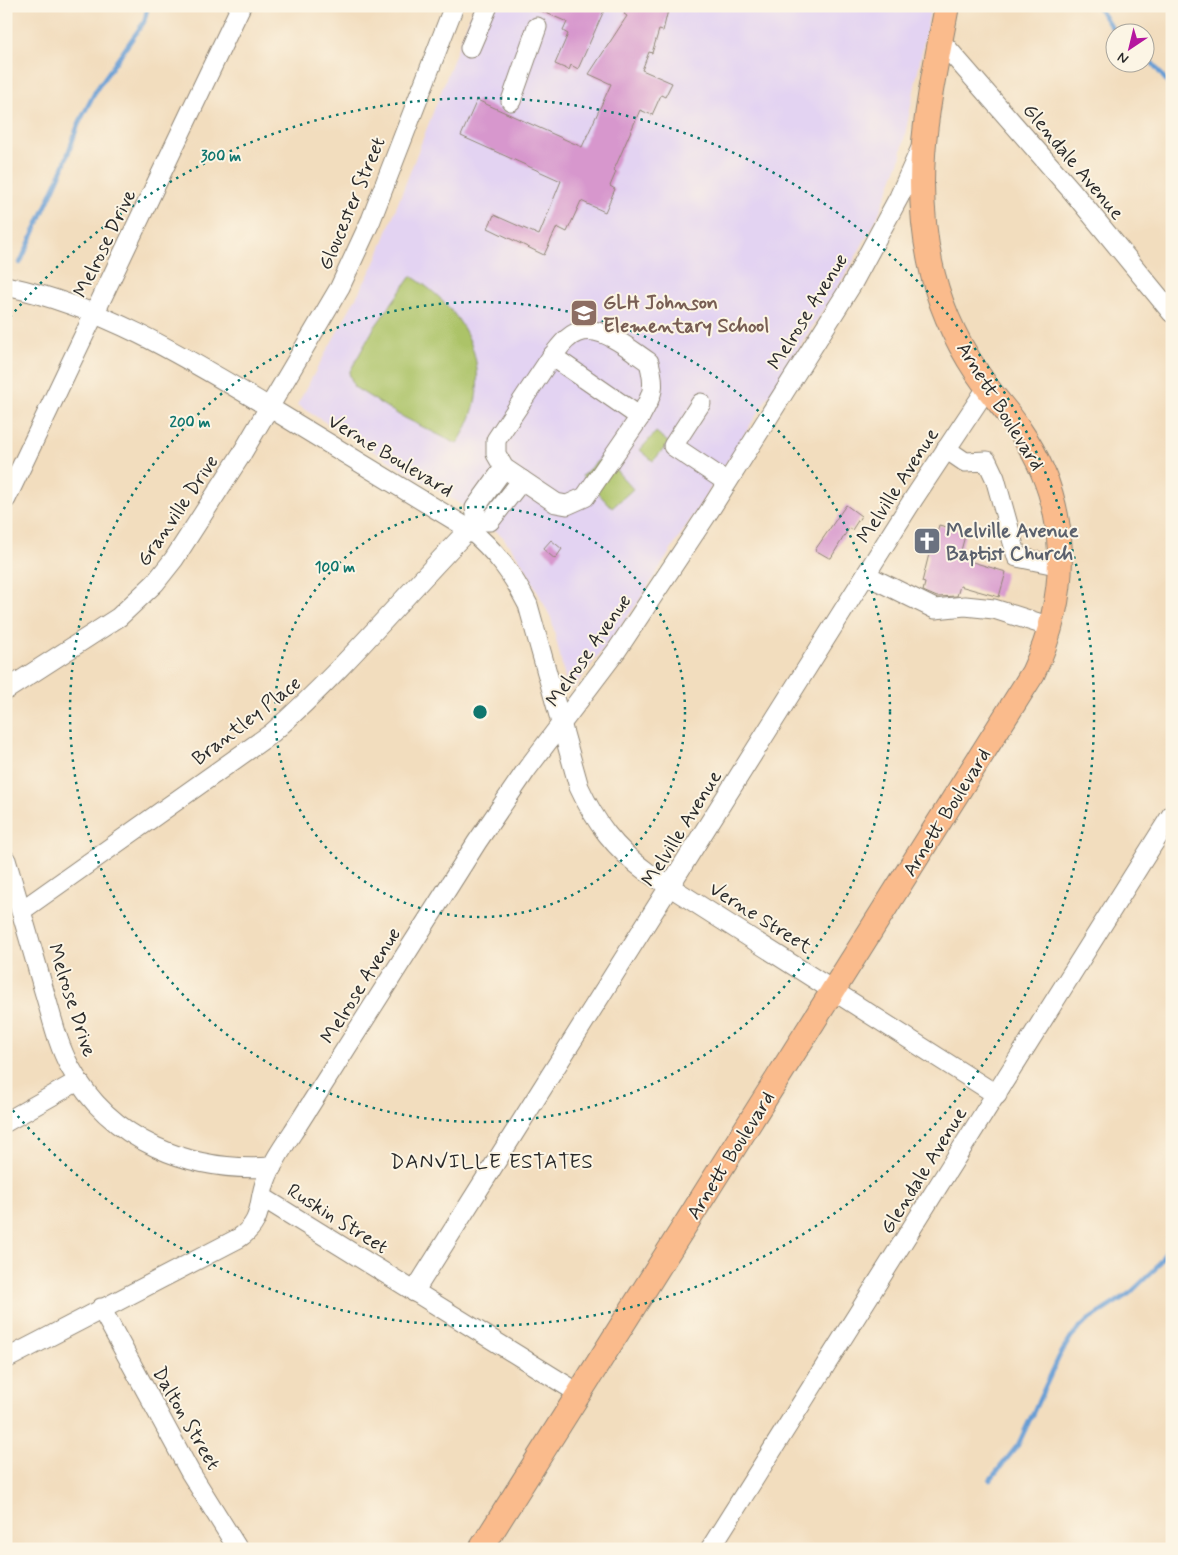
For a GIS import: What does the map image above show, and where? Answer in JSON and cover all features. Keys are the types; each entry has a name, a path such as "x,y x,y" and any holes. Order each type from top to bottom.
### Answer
{"main road":[{"name":"Arnett Boulevard","path":"481,1549 1033,673 1051,628 1061,566 1058,530 1045,477 1019,428 987,388 958,340 944,310 934,277 922,218 920,184 922,147 947,6"}],"street":[{"name":"Melrose Drive","path":"6,499 241,6"},
{"name":"Gloucester Street","path":"269,408 340,287 359,250 454,6"},
{"path":"470,48 488,6"},
{"path":"511,101 538,27"},
{"name":"Glendale Avenue","path":"940,40 1072,191 1172,313"},
{"name":"Melrose Avenue","path":"272,1167 477,842 527,769 561,727 617,650 727,482 860,270 899,198 922,147"},
{"name":"Verne Boulevard","path":"6,286 64,302 94,313 176,351 269,408 473,525 515,579 528,605 561,727"},
{"path":"602,331 649,362 654,380 653,394 640,417 585,497 567,505 556,503 504,468 496,454 496,440 552,356 568,337 584,332 602,331"},
{"path":"552,356 640,417"},
{"name":"Melville Avenue","path":"414,1292 866,575 987,388"},
{"path":"701,403 673,446 727,482"},
{"name":"Granville Drive","path":"6,690 118,617 155,583 174,559 269,408"},
{"path":"946,449 965,462 986,461 995,478 1018,557 1061,566"},
{"path":"504,468 475,508 473,525 490,521 522,480"},
{"name":"Brantley Place","path":"21,911 272,732 309,700 350,659 473,525"},
{"path":"866,575 935,609 965,606 994,609 1051,628"},
{"name":"Verne Street","path":"561,727 579,787 602,829 631,861 834,989 997,1095"},
{"name":"Glendale Avenue","path":"710,1549 1172,814"},
{"name":"Melrose Drive","path":"6,860 61,1049 78,1081 110,1117 129,1132 168,1153 192,1162 222,1167 272,1167"},
{"path":"6,1122 78,1081"},
{"path":"262,1198 272,1167"},
{"name":"Ruskin Street","path":"6,1359 245,1234 257,1220 262,1198 580,1394"},
{"name":"Dalton Street","path":"101,1308 190,1472 238,1549"}],"shaded area":[{"name":"GLH Johnson Elementary School","path":"474,6 931,6 900,160 878,216 849,269 637,604 573,689 567,686 551,618 525,567 503,537 475,513 297,405 375,263"}],"green space":[{"path":"411,276 433,291 450,309 464,329 473,350 477,372 476,396 470,420 457,444 399,415 354,387 349,373 374,328"},
{"path":"656,432 669,443 653,461 640,450"},
{"path":"603,456 633,489 612,508 582,476"}],"building":[{"path":"530,6 606,6 578,69 571,65 569,70 555,64 568,34 563,31 567,22"},
{"path":"629,6 669,6 663,31 659,30 652,53 649,52 642,70 672,83 665,97 661,95 652,115 640,110 614,170 616,172 610,186 615,189 605,212 581,201 567,232 557,227 544,255 488,228 494,215 539,235 561,181 461,136 477,100 582,147 611,84 589,74 627,16 624,14"},
{"path":"846,505 861,516 852,530 849,528 831,558 829,558 815,550"},
{"path":"939,525 966,532 959,558 1006,572 999,597 960,586 957,596 937,597 923,591 925,583 922,582 929,554 926,553 932,532 937,533"},
{"path":"551,540 562,549 555,559 543,549"}],"waterway":[{"path":"20,263 63,168 78,125 96,90 144,22 148,6"},
{"path":"1097,6 1108,22"},
{"path":"1156,68 1172,88"},
{"path":"990,1480 1018,1445 1059,1357 1071,1337 1087,1321 1130,1293 1155,1269 1172,1242"}],"place":[{"name":"GLH Johnson Elementary School","path":"584,313"},
{"name":"Melville Avenue Baptist Church","path":"927,541"}],"district":[{"name":"DANVILLE ESTATES","path":"492,1161"}]}
